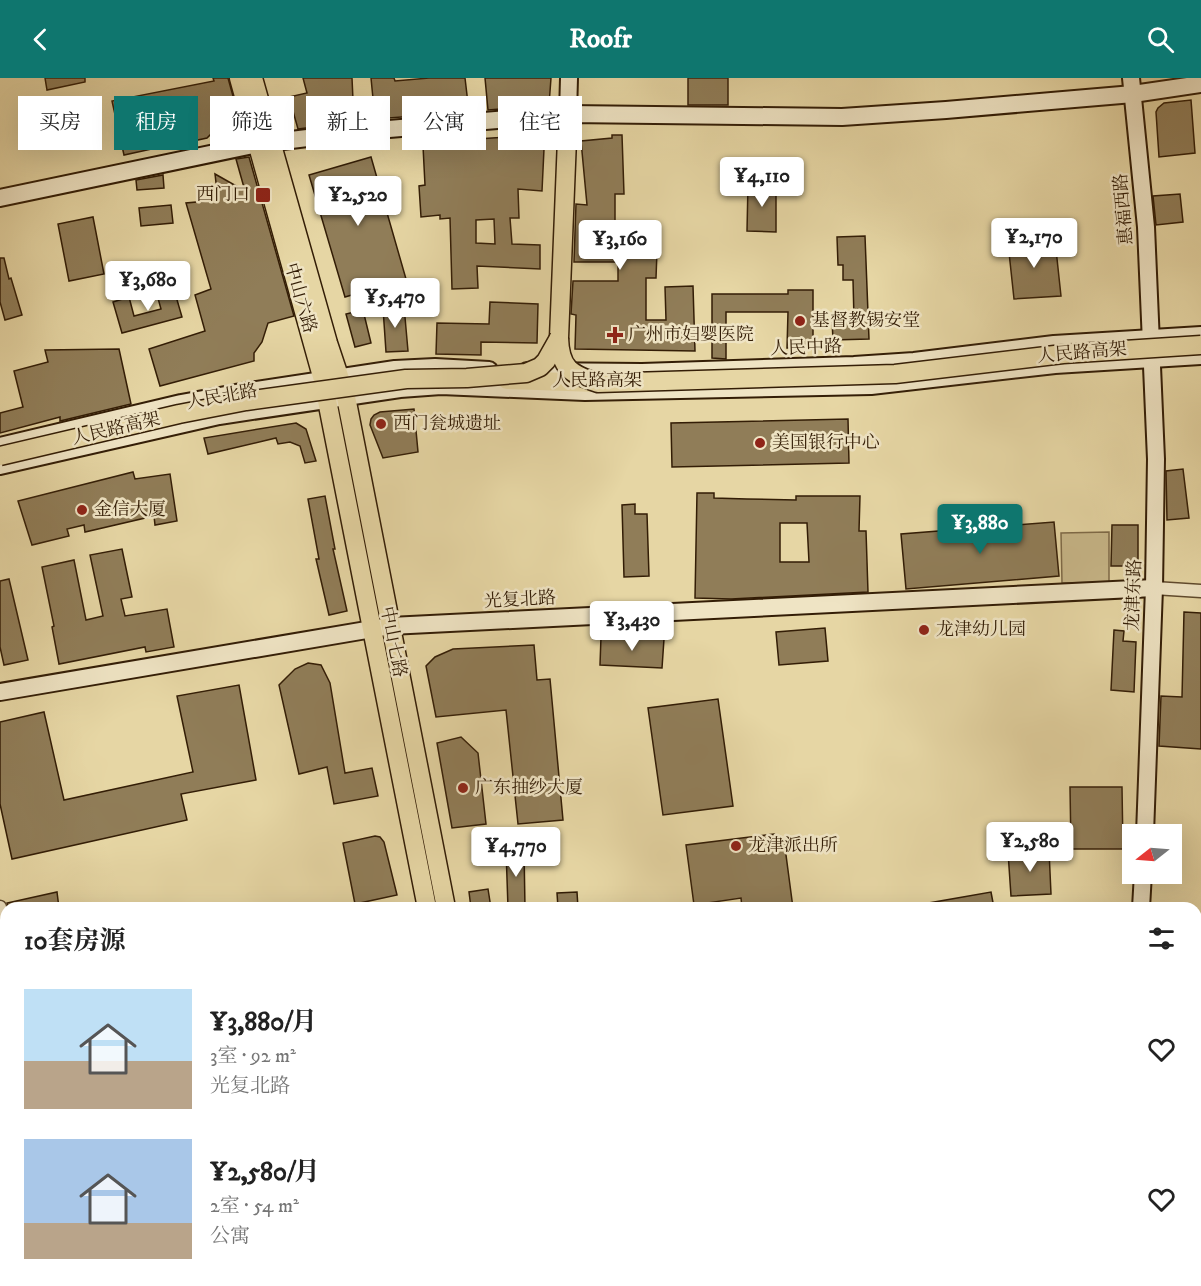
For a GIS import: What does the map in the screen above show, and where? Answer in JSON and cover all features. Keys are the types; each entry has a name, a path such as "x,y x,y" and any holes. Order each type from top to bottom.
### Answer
{"main road":[{"name":"中山六路","path":"239,78 246,96"},
{"name":"中山六路","path":"253,78 256,96"},
{"path":"568,78 568,96"},
{"path":"582,114 842,117 946,110 1132,86 1201,84"},
{"name":"惠福西路","path":"1132,86 1146,227 1151,358"},
{"path":"294,140 498,120"},
{"path":"0,198 231,150"},
{"name":"中山六路","path":"267,150 331,378"},
{"path":"567,150 559,339 561,357 566,367 580,377 598,383"},
{"name":"人民中路","path":"331,378 416,368 604,372 854,365 914,361 1054,344 1201,335"},
{"path":"468,378 526,373 546,361 559,339"},
{"name":"人民路高架","path":"0,456 179,414 406,378 598,383 895,374 1063,354 1201,345"},
{"path":"346,397 441,386 585,392 870,386 1055,365 1201,356"},
{"name":"龙津东路","path":"1145,824 1156,459 1151,358"},
{"name":"中山七路","path":"331,378 346,397 426,902"},
{"name":"中山七路","path":"331,378 327,400 445,902"},
{"name":"人民北路","path":"0,447 181,403 331,378"},
{"name":"人民北路","path":"0,466 186,422 346,397"},
{"name":"光复北路","path":"0,692 381,628 1154,588"},
{"path":"1142,902 1143,884"}],"street":[{"path":"1154,588 1201,591"}],"shaded area":[{"path":"1109,532 1109,582 1062,583 1061,533"}],"building":[{"path":"45,78 85,78 85,82 47,90"},
{"path":"213,78 228,78 233,96 210,96 210,135 198,140 198,96 138,96 214,81"},
{"path":"303,78 352,78 353,96 306,96 306,128 298,129 294,115 294,96 307,93"},
{"path":"371,78 394,78 395,81 465,78 467,96 402,96 402,117 390,118 390,96 373,96"},
{"path":"485,78 551,78 550,96 498,96 498,109 488,110"},
{"path":"688,78 728,78 728,105 688,105"},
{"path":"1191,100 1195,153 1159,157 1156,112 1158,108 1164,103"},
{"path":"612,135 622,135 624,194 615,194 615,229 611,229 611,250 657,251 656,278 646,278 646,320 666,320 665,287 693,286 695,351 575,349 576,315 571,314 573,281 618,281 618,262 574,262 576,204 587,205 582,141 612,138"},
{"path":"486,138 498,138 498,150 544,150 542,191 518,189 519,218 510,218 512,244 540,245 540,269 477,266 478,288 452,289 450,218 440,219 440,215 421,217 419,186 425,185 423,150 486,150","holes":["494,219 495,244 476,243 476,220"]},
{"path":"123,150 147,150 124,155"},
{"path":"249,157 294,316 268,323 262,342 254,353 254,361 160,386 149,349 205,331 195,295 211,289 186,203 218,200 215,174 245,191 236,159"},
{"path":"371,157 406,279 345,297 309,175"},
{"path":"163,175 164,188 137,190 136,180"},
{"path":"748,184 776,184 776,232 747,231"},
{"path":"1180,194 1183,222 1156,225 1153,196"},
{"path":"171,205 173,223 141,226 139,208"},
{"path":"93,217 104,274 69,281 58,224"},
{"path":"865,236 869,339 833,340 832,320 854,319 853,280 843,280 843,265 838,265 837,237"},
{"path":"1055,240 1061,296 1014,299 1008,243"},
{"path":"0,258 4,258 22,315 5,320 0,302"},
{"path":"173,286 182,317 122,333 113,302 129,297 134,316 161,309 156,291"},
{"path":"788,290 813,290 813,348 787,348 788,312 726,312 726,359 712,358 712,294 788,294"},
{"path":"490,302 538,304 537,343 481,342 481,355 436,354 437,323 489,324"},
{"path":"404,306 408,351 386,352 383,308"},
{"path":"363,310 371,343 355,347 346,314"},
{"path":"119,349 131,404 60,421 60,417 0,433 0,413 23,407 14,371 48,362 45,350"},
{"name":"西门瓮城遗址","path":"414,409 418,452 383,458 370,425 371,419 380,412"},
{"name":"美国银行中心","path":"848,419 849,463 672,467 671,423"},
{"path":"296,423 306,429 316,461 305,463 300,446 290,442 278,444 276,438 208,454 204,438"},
{"path":"1183,469 1189,518 1167,520 1166,471"},
{"name":"金信大厦","path":"133,472 135,479 170,474 177,521 155,525 154,516 85,532 84,525 67,529 69,536 32,545 18,501"},
{"path":"697,493 714,493 714,498 796,500 796,496 860,496 859,531 866,531 868,592 731,599 695,598","holes":["780,523 807,523 809,562 780,562"]},
{"path":"325,496 335,549 333,549 347,611 329,615 316,559 319,559 308,499"},
{"path":"635,504 635,514 647,514 649,576 624,577 622,505"},
{"path":"1054,522 1059,576 906,589 901,534"},
{"path":"1112,525 1138,525 1138,566 1111,566"},
{"path":"122,549 132,597 121,599 125,616 167,609 174,647 146,652 145,647 59,664 42,567 74,560 86,620 103,616 90,555"},
{"path":"9,579 28,660 4,665 0,647 0,581"},
{"path":"1184,612 1201,613 1201,749 1159,746 1161,696 1182,697"},
{"path":"825,628 828,661 779,665 776,632"},
{"path":"1114,630 1124,631 1123,641 1136,642 1134,692 1111,690"},
{"path":"601,637 664,639 662,668 600,665"},
{"path":"534,645 537,680 550,679 563,820 518,824 506,710 436,717 426,666 435,657 453,649"},
{"path":"308,663 321,665 330,683 345,773 372,768 378,796 334,804 327,767 299,774 279,685 295,669"},
{"path":"239,685 256,780 181,794 187,820 12,859 0,804 0,722 44,712 64,800 193,772 177,696"},
{"path":"718,699 733,806 663,815 648,708"},
{"name":"广东抽纱大厦","path":"461,737 478,753 486,824 452,828 437,743"},
{"path":"1070,787 1122,787 1122,849 1071,849"},
{"path":"774,834 784,840 792,902 741,902 741,898 694,902 686,845"},
{"path":"380,837 384,842 397,895 355,902 343,843"},
{"path":"506,849 524,849 525,902 508,902"},
{"path":"1049,850 1051,894 1011,896 1008,852"},
{"path":"488,889 490,902 470,902 469,892"},
{"path":"57,892 58,902 12,902"},
{"path":"577,892 578,902 558,902 557,893"},
{"path":"991,892 993,902 935,902"}],"place":[{"name":"西门口","path":"263,195"},
{"name":"基督教锡安堂","path":"800,321"},
{"name":"广州市妇婴医院","path":"615,335"},
{"name":"西门瓮城遗址","path":"381,424"},
{"name":"美国银行中心","path":"760,443"},
{"name":"金信大厦","path":"82,510"},
{"name":"龙津幼儿园","path":"924,630"},
{"name":"广东抽纱大厦","path":"463,788"},
{"name":"龙津派出所","path":"736,846"}]}
